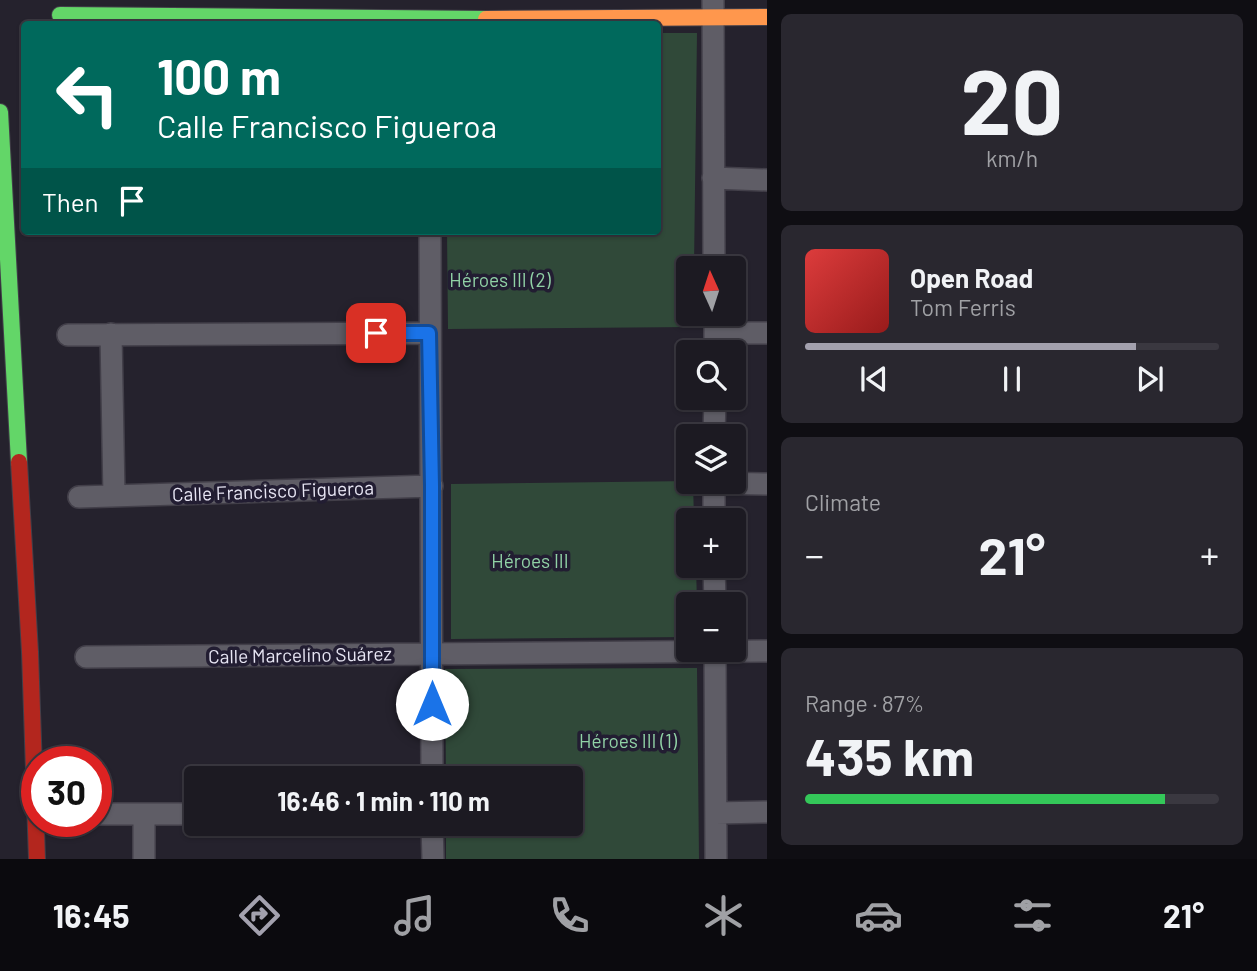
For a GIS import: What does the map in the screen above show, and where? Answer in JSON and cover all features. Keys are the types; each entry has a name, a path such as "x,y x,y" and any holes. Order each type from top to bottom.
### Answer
{"main road":[{"path":"60,15 429,14 713,8 767,16"},
{"path":"0,112 30,652 37,859"}],"street":[{"path":"713,8 714,256"},
{"path":"713,178 767,180"},
{"path":"430,235 432,766"},
{"path":"68,335 429,333"},
{"path":"715,333 767,333"},
{"path":"111,334 114,496"},
{"path":"746,483 767,484"},
{"name":"Calle Francisco Figueroa","path":"79,497 432,486"},
{"name":"Calle Marcelino Suárez","path":"86,657 676,651"},
{"name":"Calle Marcelino Suárez","path":"746,651 767,651"},
{"path":"715,662 716,859"},
{"path":"716,813 767,812"},
{"path":"112,814 184,814"},
{"path":"144,814 144,859"},
{"path":"432,836 433,859"}],"green space":[{"name":"Héroes III (2)","path":"661,33 697,33 694,256 676,256 676,326 693,327 448,329 447,235 661,235"},
{"name":"Héroes III","path":"676,481 676,494 693,494 694,508 676,508 676,578 696,578 697,592 676,592 676,637 451,639 451,484"},
{"name":"Héroes III (1)","path":"697,668 699,859 446,859 446,836 583,836 583,766 446,766 445,669"}],"traffic: fast":[{"path":"60,15 486,19"},
{"path":"0,112 19,462"}],"traffic: slow":[{"path":"486,19 767,17"}],"traffic: jam":[{"path":"19,462 30,652 37,859"}],"route":[{"path":"376,333 429,333 432,704"}]}
